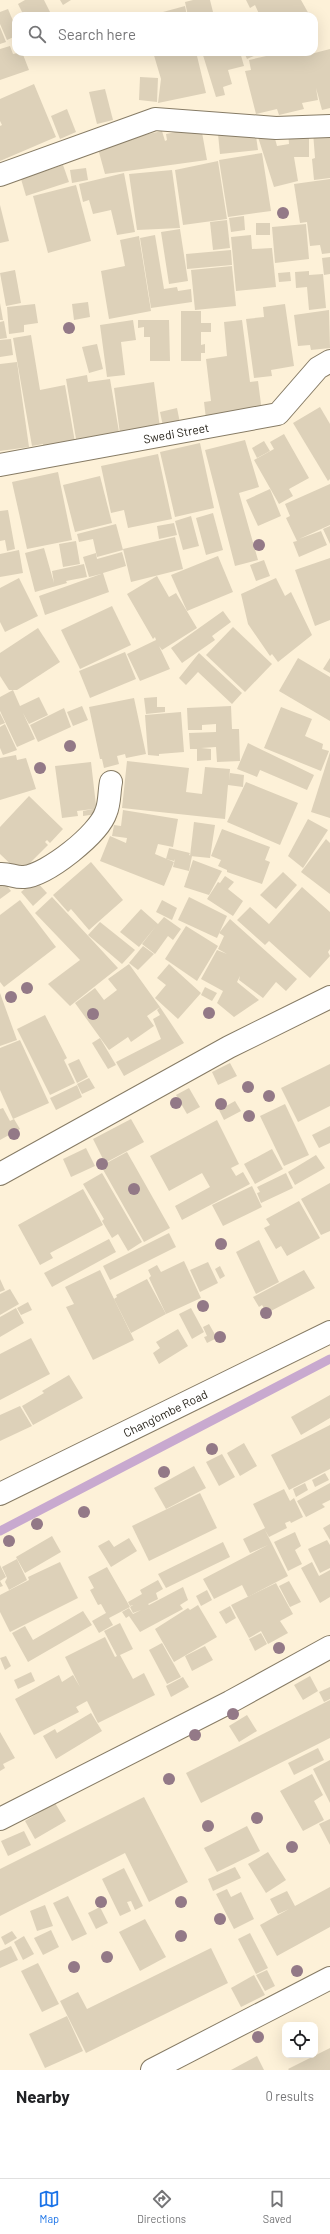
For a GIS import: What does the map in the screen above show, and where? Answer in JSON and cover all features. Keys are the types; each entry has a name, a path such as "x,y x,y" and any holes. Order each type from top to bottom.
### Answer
{"street":[{"path":"0,175 155,119 276,128 330,126"},
{"name":"Swedi Street","path":"0,465 278,414 318,368 330,361"},
{"path":"0,874 6,873 24,877 44,871 91,835 106,812 111,782"},
{"path":"0,1174 229,1047 330,997"},
{"name":"Chang'ombe Road","path":"0,1494 330,1332"},
{"path":"0,1819 230,1702 330,1646"},
{"path":"152,2070 330,1978"}],"building":[{"path":"25,0 44,0 50,12 22,12 18,4"},
{"path":"60,0 71,0 63,5"},
{"path":"193,0 210,0 213,12 187,12 185,2"},
{"path":"246,0 301,0 308,12 258,12 255,5 250,8"},
{"path":"185,6 186,12 163,12"},
{"path":"8,9 12,18 12,38 7,40 0,24 0,12"},
{"path":"0,27 6,42 0,44"},
{"path":"10,46 12,56 24,56 29,70 0,80 0,49"},
{"path":"330,49 330,108 322,110 316,88 318,100 302,103 304,109 279,115 277,109 256,114 245,71 251,70 249,60 266,56 318,56 318,52"},
{"path":"154,56 197,56 206,93 158,103 161,79"},
{"path":"203,56 241,56 244,66 228,70 232,84 223,87 225,95 216,97"},
{"path":"246,56 254,56 247,59"},
{"path":"140,77 158,78 157,102 139,100"},
{"path":"34,84 56,137 0,161 0,126 2,125 0,121 0,99"},
{"path":"105,89 113,120 97,124 89,92"},
{"path":"67,109 76,132 60,139 51,116"},
{"path":"201,127 207,160 105,174 97,145 162,131 165,141 167,140 166,134"},
{"path":"255,129 258,150 220,154 218,134"},
{"path":"288,130 309,130 309,157 294,157 298,181 274,187 258,137 274,135 277,146 289,144"},
{"path":"330,130 330,178 314,180 312,159 315,158 313,132"},
{"path":"262,153 271,211 228,217 219,160"},
{"path":"218,161 227,219 183,225 175,170"},
{"path":"63,165 69,182 26,196 21,179"},
{"path":"86,168 88,180 72,183 70,170"},
{"path":"172,170 180,228 137,230 129,174"},
{"path":"124,173 135,232 117,235 111,210 93,214 89,200 83,202 79,184"},
{"path":"330,179 330,253 322,254 320,245 310,246 307,222 300,223 294,184"},
{"path":"76,185 91,241 48,253 33,196"},
{"path":"0,205 9,241 0,243"},
{"path":"244,216 245,230 231,232 229,218"},
{"path":"227,220 230,248 213,250 210,222"},
{"path":"256,223 270,223 270,235 256,235"},
{"path":"306,224 309,259 275,263 272,227"},
{"path":"180,229 188,281 169,284 161,232"},
{"path":"155,235 164,289 177,287 178,291 191,289 192,302 151,308 140,238"},
{"path":"251,235 252,249 272,248 276,287 236,291 231,237"},
{"path":"139,236 151,311 109,319 101,271 125,266 120,240"},
{"path":"231,250 232,265 187,269 186,254"},
{"path":"330,257 330,274 324,275 322,258"},
{"path":"232,266 236,306 195,310 191,270"},
{"path":"15,270 21,303 6,306 0,273"},
{"path":"309,271 309,275 323,274 326,308 309,310 307,287 296,288 295,272"},
{"path":"290,272 291,281 279,282 278,273"},
{"path":"88,302 90,317 74,320 72,304"},
{"path":"0,303 3,320 0,320"},
{"path":"35,304 38,323 24,325 24,332 9,334 7,307"},
{"path":"285,304 294,366 271,370 272,376 254,378 246,319 264,317 263,307"},
{"path":"329,310 330,348 311,350 310,345 298,346 294,315"},
{"path":"181,311 201,311 201,323 211,323 211,332 201,332 201,345 205,344 205,353 201,353 201,361 181,361"},
{"path":"133,320 136,340 121,342 125,375 107,377 100,325"},
{"path":"138,320 169,320 170,361 150,361 150,337 144,337 144,327 138,328"},
{"path":"242,320 250,382 258,381 262,412 206,419 204,402 211,401 206,359 227,356 224,322"},
{"path":"4,321 7,338 0,339 0,322"},
{"path":"31,335 40,390 65,385 76,448 44,453 43,444 32,446 13,338"},
{"path":"11,339 13,355 0,357 0,340"},
{"path":"97,344 103,369 89,373 82,347"},
{"path":"17,362 29,447 0,451 0,364"},
{"path":"87,375 88,382 110,379 119,432 76,439 66,379"},
{"path":"154,382 160,428 120,434 114,388"},
{"path":"320,407 330,424 330,479 328,481 293,423"},
{"path":"177,408 181,428 164,431 160,412"},
{"path":"284,434 309,478 289,489 293,496 279,504 254,460 274,449 270,442"},
{"path":"245,440 259,487 239,493 258,560 235,566 205,450"},
{"path":"264,441 270,451 257,458 252,448"},
{"path":"200,443 214,508 175,517 160,452"},
{"path":"158,454 172,519 128,528 124,510 111,513 101,466"},
{"path":"58,472 72,540 27,549 12,482"},
{"path":"100,476 112,523 75,532 63,485"},
{"path":"330,484 330,525 299,539 321,531 327,545 299,557 293,542 297,541 286,518 290,516 285,504"},
{"path":"270,489 281,516 258,526 246,500"},
{"path":"8,510 15,549 7,551 5,540 0,541 0,511"},
{"path":"213,513 223,550 206,555 196,518"},
{"path":"191,516 199,546 183,550 175,521"},
{"path":"174,523 177,535 159,539 157,526"},
{"path":"116,524 123,550 97,557 93,539 79,542 77,534"},
{"path":"330,526 330,544 323,529"},
{"path":"175,537 183,569 131,582 123,549"},
{"path":"76,541 80,564 63,567 59,544"},
{"path":"44,548 54,583 52,571 84,564 87,577 66,581 67,583 35,592 25,553"},
{"path":"19,550 23,573 0,577 0,554"},
{"path":"122,552 126,566 103,573 109,592 45,615 39,596 101,574 89,577 83,557 96,553 97,559"},
{"path":"218,556 233,592 187,611 171,575"},
{"path":"330,558 330,620 315,626 295,570"},
{"path":"264,560 270,576 256,581 250,565"},
{"path":"157,576 169,597 176,593 197,628 162,650 159,646 170,669 140,681 127,654 156,640 155,637 153,639 127,594"},
{"path":"19,578 38,616 5,632 0,622 0,588"},
{"path":"276,578 285,596 291,592 312,635 278,662 272,654 270,656 248,624 241,594"},
{"path":"112,606 131,645 80,669 61,630"},
{"path":"223,611 231,622 212,636 215,640 182,663 171,648"},
{"path":"233,627 272,664 245,692 206,655"},
{"path":"38,628 60,662 17,690 9,690 0,676 0,653"},
{"path":"125,652 136,679 90,698 79,671"},
{"path":"199,653 242,693 232,704 198,672 186,685 179,678"},
{"path":"298,658 330,677 330,721 279,691"},
{"path":"330,658 330,673 323,669"},
{"path":"13,690 20,706 39,697 48,715 29,724 23,713 35,739 17,747 0,711 0,697"},
{"path":"157,697 157,707 165,707 165,712 146,714 144,698"},
{"path":"134,698 146,754 126,758 125,754 117,756 119,764 104,768 102,759 100,759 89,707"},
{"path":"82,706 88,720 73,726 67,712"},
{"path":"231,706 232,729 239,729 240,761 217,762 216,747 201,748 211,749 211,760 197,761 197,749 190,749 189,733 216,732 216,724 202,725 202,730 188,730 187,708"},
{"path":"281,707 312,719 305,736 323,744 322,749 329,751 321,771 264,748"},
{"path":"64,708 71,727 38,742 30,725"},
{"path":"181,712 184,752 159,754 159,756 148,755 145,715"},
{"path":"0,713 5,723 0,725"},
{"path":"5,724 17,750 3,755 0,748 0,727"},
{"path":"248,743 314,775 307,790 260,770 257,777 237,769"},
{"path":"330,752 330,818 311,812"},
{"path":"16,755 17,760 26,758 36,789 0,800 0,758"},
{"path":"127,761 189,768 186,792 202,794 205,767 230,769 229,781 230,773 244,775 243,787 228,785 225,819 122,808"},
{"path":"91,762 97,814 83,816 83,811 93,809 77,811 78,816 62,818 55,766"},
{"path":"246,782 298,803 280,845 227,822"},
{"path":"29,796 63,829 50,843 47,840 45,842 48,845 20,873 0,854 0,827"},
{"path":"123,810 178,819 173,847 158,844 155,854 174,862 164,886 100,861 110,836 126,843 127,838 112,836 114,825 121,826"},
{"path":"308,819 328,830 303,868 288,856"},
{"path":"194,822 215,825 210,858 190,856"},
{"path":"222,829 270,847 265,860 270,862 262,884 227,872 227,870 218,866 221,860 211,856"},
{"path":"326,839 330,843 330,894 301,872"},
{"path":"169,848 190,853 189,855 192,856 189,871 173,867 175,859 174,861 166,859"},
{"path":"193,860 222,871 209,895 184,887"},
{"path":"91,862 123,900 89,930 71,909 68,912 53,895"},
{"path":"283,872 297,885 276,909 260,895"},
{"path":"225,876 234,882 228,889 243,901 233,916 207,899 218,882 220,883"},
{"path":"0,877 11,891 0,899"},
{"path":"35,880 47,893 33,906 21,892"},
{"path":"302,887 330,912 330,949 328,952 330,956 310,978 269,941 265,945 237,920 250,907 269,924"},
{"path":"52,897 118,968 70,1006 48,984 80,960 35,913"},
{"path":"189,897 227,916 217,938 178,920"},
{"path":"20,900 56,947 4,987 0,982 0,915"},
{"path":"162,900 177,908 172,920 156,912"},
{"path":"141,909 158,924 164,917 181,929 173,940 168,936 155,954 142,944 156,926 139,947 120,932"},
{"path":"230,919 297,979 286,991 276,982 263,998 239,980 240,976 237,982 259,1000 234,1017 217,1003 223,991 201,979 217,950 227,954 218,949 224,936 219,933"},
{"path":"100,922 135,950 122,964 88,935"},
{"path":"186,926 218,946 197,981 165,959"},
{"path":"143,946 154,954 138,970 129,963"},
{"path":"129,964 160,1007 147,1016 154,1026 131,1042 128,1037 109,1050 75,1003 95,988 104,1000 117,990 108,979"},
{"path":"169,964 201,993 178,1019 155,998 166,985 157,978"},
{"path":"205,987 217,993 212,1001 201,995"},
{"path":"0,993 17,1040 0,1046"},
{"path":"160,1007 184,1043 124,1076 116,1062 161,1039 153,1019 160,1015 157,1010"},
{"path":"45,1015 67,1058 64,1060 75,1083 50,1095 17,1029"},
{"path":"100,1038 116,1065 108,1069 92,1043"},
{"path":"20,1040 49,1103 13,1119 0,1090 0,1048"},
{"path":"79,1059 88,1077 77,1083 68,1064"},
{"path":"230,1063 237,1076 218,1085 212,1072"},
{"path":"330,1064 330,1106 298,1122 281,1088"},
{"path":"89,1078 95,1088 82,1094 77,1084"},
{"path":"77,1085 82,1097 56,1110 50,1098"},
{"path":"189,1088 200,1107 187,1114 176,1095"},
{"path":"235,1101 241,1111 224,1120 219,1110"},
{"path":"285,1104 309,1155 284,1166 260,1116"},
{"path":"3,1108 10,1121 14,1119 20,1129 0,1140 0,1109"},
{"path":"131,1119 144,1142 105,1163 93,1139"},
{"path":"217,1120 239,1164 231,1168 236,1176 243,1172 250,1184 182,1220 175,1206 210,1187 202,1173 169,1191 150,1156"},
{"path":"330,1126 330,1143 319,1148 312,1135"},
{"path":"86,1148 95,1166 71,1177 63,1159"},
{"path":"272,1149 283,1169 255,1184 244,1164"},
{"path":"127,1152 170,1228 144,1242 101,1166"},
{"path":"316,1155 325,1168 295,1185 288,1172"},
{"path":"102,1173 142,1242 128,1251 118,1234 112,1238 102,1221 104,1219 83,1184"},
{"path":"286,1173 293,1188 261,1203 257,1193 260,1192 257,1187"},
{"path":"330,1183 330,1231 321,1235 301,1199"},
{"path":"252,1186 262,1207 223,1226 212,1205"},
{"path":"83,1189 103,1225 50,1253 53,1258 40,1265 18,1225"},
{"path":"299,1201 320,1238 287,1256 281,1246 276,1249 264,1228 270,1225 266,1219"},
{"path":"169,1233 176,1247 110,1280 103,1266"},
{"path":"109,1239 116,1252 52,1287 44,1273"},
{"path":"259,1240 279,1282 256,1294 236,1252"},
{"path":"184,1261 201,1298 166,1314 149,1278 151,1276 148,1270 157,1265 161,1272"},
{"path":"208,1262 218,1283 200,1292 190,1270"},
{"path":"220,1266 225,1276 220,1279 215,1269"},
{"path":"100,1270 134,1340 93,1360 66,1307 74,1304 65,1287"},
{"path":"304,1270 315,1288 267,1313 262,1305 259,1307 253,1297"},
{"path":"0,1279 5,1290 0,1292"},
{"path":"147,1279 166,1314 131,1333 114,1299 117,1297 116,1295"},
{"path":"10,1289 19,1304 0,1315 0,1294"},
{"path":"28,1302 32,1310 21,1315 17,1308"},
{"path":"16,1308 24,1323 0,1337 0,1317"},
{"path":"191,1308 204,1332 192,1339 179,1314"},
{"path":"209,1324 217,1338 207,1343 204,1337 207,1336 203,1327"},
{"path":"178,1329 188,1346 159,1364 153,1353 160,1348 156,1342"},
{"path":"31,1338 50,1374 0,1400 0,1354"},
{"path":"69,1375 83,1398 33,1425 22,1406 44,1393 42,1391"},
{"path":"330,1395 330,1418 301,1435 291,1417"},
{"path":"20,1406 32,1426 0,1441 0,1415"},
{"path":"330,1425 330,1469 289,1490 271,1455"},
{"path":"244,1443 257,1466 240,1476 227,1453"},
{"path":"222,1454 235,1477 219,1486 206,1462"},
{"path":"194,1466 206,1488 166,1509 154,1488"},
{"path":"325,1473 329,1480 315,1487 312,1480"},
{"path":"305,1483 308,1490 296,1497 293,1489"},
{"path":"330,1483 330,1500 322,1504 325,1507 306,1517 297,1501"},
{"path":"284,1489 290,1501 294,1498 303,1517 291,1523 290,1521 285,1523 287,1528 269,1537 265,1530 288,1576 248,1597 242,1585 214,1599 203,1579 268,1545 250,1553 243,1539 265,1528 253,1504"},
{"path":"200,1493 217,1528 149,1561 132,1526"},
{"path":"330,1524 330,1540 323,1528"},
{"path":"295,1532 301,1546 295,1550 302,1564 288,1571 274,1542"},
{"path":"52,1536 61,1552 25,1573 16,1557"},
{"path":"129,1538 137,1551 111,1567 98,1546 109,1540 114,1547"},
{"path":"327,1540 330,1545 330,1568 320,1573 308,1549"},
{"path":"223,1542 230,1557 166,1588 158,1574"},
{"path":"17,1559 27,1580 9,1590 5,1582 7,1578 2,1567"},
{"path":"60,1562 78,1598 10,1632 0,1612 0,1595 29,1580 28,1577"},
{"path":"312,1562 319,1576 330,1570 330,1597 320,1603 301,1568"},
{"path":"0,1565 6,1577 0,1581"},
{"path":"107,1567 130,1607 109,1618 113,1625 99,1633 92,1621 106,1613 101,1604 98,1605 90,1590 94,1588 88,1577"},
{"path":"158,1580 163,1589 156,1593 158,1599 148,1604 149,1605 183,1587 188,1600 180,1605 183,1609 140,1632 129,1616 126,1618 122,1612 129,1608 133,1614 141,1610 133,1613 130,1607 133,1605 130,1606 128,1602 142,1594 140,1590"},
{"path":"289,1581 301,1602 290,1607 279,1586"},
{"path":"276,1583 293,1614 280,1621 288,1633 268,1644 261,1631 249,1638 231,1605"},
{"path":"207,1590 212,1600 201,1606 196,1596"},
{"path":"198,1605 217,1637 174,1662 155,1629 188,1608 190,1610"},
{"path":"230,1606 236,1618 226,1624 219,1612"},
{"path":"83,1611 92,1625 28,1662 12,1633 25,1626 33,1640"},
{"path":"120,1623 133,1649 120,1655 133,1679 144,1673 155,1695 98,1723 87,1701 76,1707 79,1712 34,1735 15,1699 59,1675 62,1682 73,1675 80,1687 65,1657 105,1637 115,1657 117,1656 104,1631"},
{"path":"261,1633 267,1644 255,1651 249,1639"},
{"path":"162,1643 181,1677 167,1684 149,1650"},
{"path":"205,1646 213,1660 192,1671 185,1656"},
{"path":"6,1656 11,1666 5,1670 0,1658"},
{"path":"31,1672 35,1681 18,1689 14,1680"},
{"path":"310,1676 318,1691 303,1700 294,1685"},
{"path":"183,1677 189,1687 171,1697 166,1686"},
{"path":"330,1687 330,1699 324,1702 319,1692"},
{"path":"330,1700 330,1738 201,1803 186,1773"},
{"path":"91,1713 102,1731 56,1759 43,1736 55,1729 57,1733"},
{"path":"247,1715 257,1731 239,1742 229,1726"},
{"path":"0,1732 15,1758 3,1764 5,1768 0,1771"},
{"path":"318,1748 324,1760 294,1775 288,1763"},
{"path":"330,1760 330,1803 313,1769"},
{"path":"312,1774 323,1795 314,1801 324,1820 303,1831 280,1791"},
{"path":"144,1797 188,1882 149,1902 125,1853 0,1916 0,1869"},
{"path":"55,1803 66,1821 35,1839 25,1821"},
{"path":"330,1819 330,1845 319,1824"},
{"path":"247,1826 260,1851 217,1872 204,1848"},
{"path":"24,1831 31,1845 8,1856 1,1841"},
{"path":"268,1852 286,1880 266,1893 248,1864"},
{"path":"235,1867 241,1878 213,1891 208,1879"},
{"path":"124,1868 143,1906 135,1910 131,1901 127,1902 131,1911 120,1916 102,1879"},
{"path":"330,1887 330,1927 277,1956 260,1925 289,1909 278,1914 270,1899 287,1891 295,1906"},
{"path":"227,1889 231,1897 241,1892 254,1919 234,1929 216,1894"},
{"path":"68,1896 87,1934 72,1941 53,1903"},
{"path":"45,1905 53,1926 37,1931 30,1911"},
{"path":"100,1907 108,1923 96,1929 88,1913"},
{"path":"145,1919 166,1957 140,1971 119,1932"},
{"path":"51,1930 59,1947 43,1955 34,1938"},
{"path":"12,1931 17,1938 5,1945 1,1937"},
{"path":"250,1933 268,1968 256,1974 238,1939"},
{"path":"24,1936 34,1954 23,1960 14,1942"},
{"path":"11,1946 18,1960 0,1968 0,1951"},
{"path":"211,1948 228,1983 86,2053 60,2001 78,1992 87,2009"},
{"path":"38,1963 59,2004 42,2012 21,1971"},
{"path":"267,1970 275,1986 265,1991 256,1975"},
{"path":"254,1975 265,1995 241,2007 231,1988"},
{"path":"67,2016 83,2051 45,2068 29,2034"},
{"path":"330,2048 330,2070 288,2069 310,2058 318,2058 318,2054"},
{"path":"257,2056 264,2070 231,2070"}],"waterway":[{"path":"0,1531 330,1359"}]}
